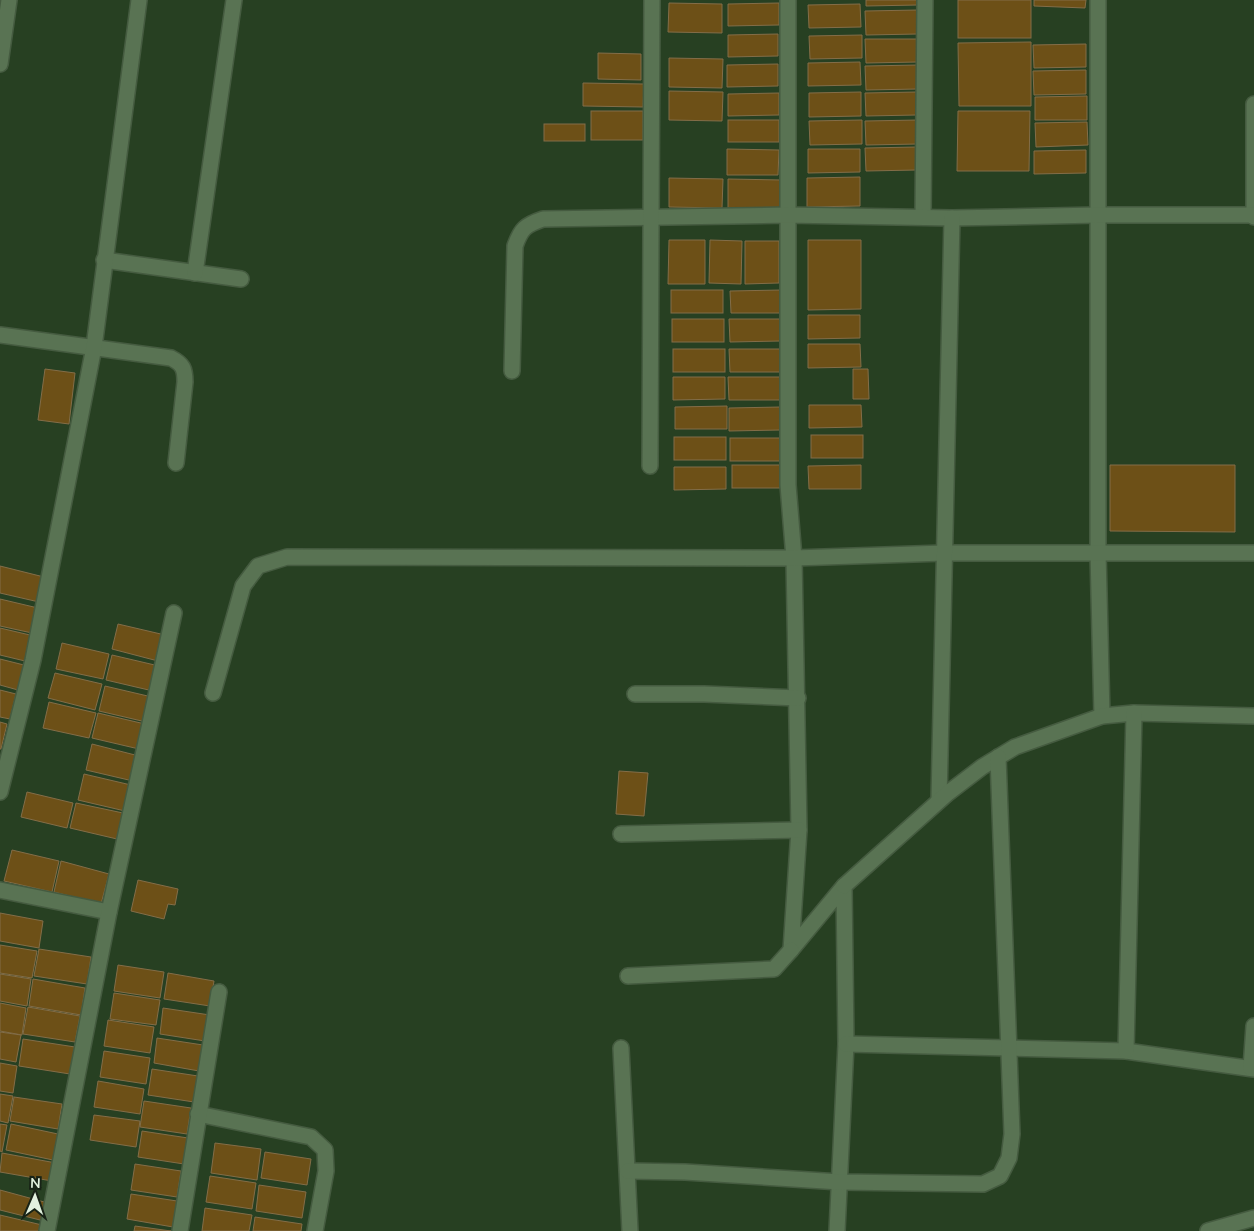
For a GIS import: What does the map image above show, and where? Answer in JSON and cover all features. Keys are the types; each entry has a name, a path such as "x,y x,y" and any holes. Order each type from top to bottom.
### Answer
{"street":[{"path":"0,64 9,0"},
{"path":"0,792 34,660 94,347 139,0"},
{"path":"195,273 234,0"},
{"path":"650,466 652,0"},
{"path":"788,0 788,485 794,558 799,830 792,950"},
{"path":"923,218 925,0"},
{"path":"1098,0 1098,553 1102,716"},
{"path":"512,371 515,246 520,233 529,224 542,219 787,216 923,218 1097,215 1254,216 1254,104"},
{"path":"939,800 952,218"},
{"path":"104,260 241,279"},
{"path":"0,335 171,358 180,363 185,371 185,382 176,463"},
{"path":"213,693 243,586 258,566 287,557 794,558 944,553 1254,553"},
{"path":"47,1231 109,912 174,613"},
{"path":"635,694 704,694 798,698"},
{"path":"1126,1051 1134,712"},
{"path":"628,976 774,969 792,950 844,886 939,800 982,767 1015,747 1102,716 1134,712 1254,716"},
{"path":"628,1171 685,1172 840,1182 983,1184 1000,1176 1009,1158 1012,1134 998,757"},
{"path":"620,834 799,830"},
{"path":"837,1231 846,1044 844,886"},
{"path":"0,890 109,912"},
{"path":"180,1231 219,992"},
{"path":"846,1044 1126,1051 1252,1069 1254,1026"},
{"path":"621,1048 630,1231"},
{"path":"198,1114 311,1136 325,1150 326,1171 316,1231"},
{"path":"1208,1231 1254,1218"}],"building":[{"path":"866,0 918,0 918,5 866,6"},
{"path":"958,0 1031,0 1031,38 958,38"},
{"path":"1034,0 1086,0 1085,8 1034,6"},
{"path":"669,3 722,4 722,33 668,32"},
{"path":"779,3 779,25 728,26 728,4"},
{"path":"860,4 861,27 809,28 808,5"},
{"path":"918,10 918,34 866,35 865,11"},
{"path":"778,34 778,56 728,57 728,35"},
{"path":"862,35 862,58 810,59 809,36"},
{"path":"865,39 917,39 918,62 866,63"},
{"path":"1031,42 1031,106 959,106 958,43"},
{"path":"1086,44 1086,67 1034,68 1033,45"},
{"path":"598,53 641,54 641,80 598,79"},
{"path":"669,58 723,59 722,88 669,87"},
{"path":"860,62 861,85 808,86 808,63"},
{"path":"778,64 778,86 727,87 727,65"},
{"path":"918,65 918,89 866,90 865,66"},
{"path":"1086,70 1086,94 1034,95 1033,71"},
{"path":"583,83 644,84 643,107 583,106"},
{"path":"669,91 723,92 722,121 669,120"},
{"path":"861,92 861,116 809,117 809,93"},
{"path":"917,92 917,115 866,116 865,93"},
{"path":"779,93 779,115 728,116 728,94"},
{"path":"1087,96 1087,120 1035,120 1035,97"},
{"path":"591,111 643,111 643,140 591,140"},
{"path":"958,111 1030,111 1029,171 957,171"},
{"path":"728,120 779,120 779,142 728,142"},
{"path":"862,120 862,144 810,145 809,121"},
{"path":"918,120 918,144 866,145 865,121"},
{"path":"1087,122 1088,145 1036,147 1035,123"},
{"path":"544,124 585,124 585,141 544,141"},
{"path":"917,147 917,170 866,171 865,148"},
{"path":"727,149 779,150 778,175 727,175"},
{"path":"808,149 860,149 860,172 808,173"},
{"path":"1086,150 1086,173 1034,174 1034,151"},
{"path":"860,177 860,206 807,207 807,178"},
{"path":"669,178 723,179 722,208 669,207"},
{"path":"728,179 782,180 781,209 728,208"},
{"path":"669,240 705,240 705,284 668,284"},
{"path":"710,240 742,241 741,284 709,283"},
{"path":"808,240 861,240 861,309 808,310"},
{"path":"745,241 779,241 779,283 745,284"},
{"path":"671,290 723,290 723,313 671,313"},
{"path":"782,290 782,313 731,313 730,291"},
{"path":"808,315 860,315 860,338 808,339"},
{"path":"672,319 724,319 724,342 672,342"},
{"path":"729,319 781,319 781,341 730,342"},
{"path":"808,344 860,344 861,367 808,368"},
{"path":"673,349 725,349 725,372 673,372"},
{"path":"729,349 781,349 782,372 730,372"},
{"path":"45,369 75,373 69,424 38,420"},
{"path":"853,369 868,369 869,399 853,399"},
{"path":"673,377 725,377 725,399 673,400"},
{"path":"728,377 780,377 781,400 729,400"},
{"path":"809,405 861,405 862,427 809,428"},
{"path":"727,406 727,429 675,429 675,407"},
{"path":"781,407 781,430 729,431 729,408"},
{"path":"811,435 863,435 863,458 811,458"},
{"path":"674,437 726,437 726,460 674,460"},
{"path":"730,438 782,438 782,461 730,461"},
{"path":"732,465 784,465 784,488 732,488"},
{"path":"861,465 861,489 809,489 808,466"},
{"path":"1110,465 1235,465 1235,532 1110,531"},
{"path":"674,467 726,467 726,489 674,490"},
{"path":"0,566 44,577 39,602 0,593"},
{"path":"0,599 38,608 32,633 0,626"},
{"path":"118,624 165,635 158,661 112,649"},
{"path":"0,628 30,635 25,661 0,655"},
{"path":"62,643 109,654 103,679 56,669"},
{"path":"112,655 159,666 153,691 106,680"},
{"path":"0,659 24,665 18,690 0,685"},
{"path":"55,673 102,684 95,710 48,698"},
{"path":"105,686 152,697 146,722 99,711"},
{"path":"0,690 16,694 10,719 0,717"},
{"path":"49,702 96,713 89,738 43,728"},
{"path":"98,713 145,724 139,749 92,738"},
{"path":"0,722 7,724 1,749 0,749"},
{"path":"92,744 139,756 133,781 86,770"},
{"path":"619,771 648,773 644,816 616,814"},
{"path":"84,774 131,785 125,811 78,800"},
{"path":"27,792 73,803 67,828 21,817"},
{"path":"76,803 123,813 117,839 70,828"},
{"path":"12,850 59,861 52,892 4,881"},
{"path":"61,861 109,874 101,904 54,892"},
{"path":"138,880 178,889 175,905 168,904 164,919 131,911"},
{"path":"0,913 43,921 39,948 0,941"},
{"path":"0,945 37,951 32,978 0,973"},
{"path":"39,949 91,957 87,984 34,976"},
{"path":"118,965 164,972 160,998 114,991"},
{"path":"168,973 214,981 210,1006 164,999"},
{"path":"0,974 31,979 27,1006 0,1001"},
{"path":"33,979 85,988 81,1015 29,1006"},
{"path":"114,993 160,1000 156,1025 110,1019"},
{"path":"0,1003 26,1008 22,1035 0,1031"},
{"path":"28,1007 80,1016 75,1042 23,1034"},
{"path":"163,1008 210,1015 205,1041 160,1034"},
{"path":"108,1020 154,1027 150,1053 104,1046"},
{"path":"0,1032 21,1035 16,1062 0,1059"},
{"path":"157,1038 203,1045 199,1071 154,1063"},
{"path":"23,1039 75,1047 70,1074 19,1066"},
{"path":"104,1051 150,1058 146,1084 100,1077"},
{"path":"0,1063 17,1066 13,1093 0,1091"},
{"path":"152,1069 198,1076 194,1102 148,1095"},
{"path":"98,1081 144,1089 140,1114 94,1107"},
{"path":"0,1094 13,1096 8,1123 0,1121"},
{"path":"14,1097 62,1104 58,1129 10,1121"},
{"path":"144,1101 191,1108 187,1134 140,1127"},
{"path":"94,1115 140,1121 136,1147 90,1140"},
{"path":"0,1124 7,1125 2,1152 0,1151"},
{"path":"11,1124 58,1134 53,1160 6,1150"},
{"path":"142,1131 188,1138 184,1164 138,1157"},
{"path":"215,1143 261,1149 257,1180 211,1173"},
{"path":"265,1152 311,1159 307,1185 261,1178"},
{"path":"2,1153 56,1163 52,1181 0,1172"},
{"path":"135,1164 181,1171 177,1197 131,1190"},
{"path":"210,1176 256,1183 252,1209 206,1202"},
{"path":"259,1185 306,1192 302,1218 256,1211"},
{"path":"0,1190 48,1203 44,1221 0,1210"},
{"path":"131,1194 177,1201 173,1227 127,1219"},
{"path":"205,1208 252,1215 249,1231 202,1231"},
{"path":"0,1215 42,1225 40,1231 0,1231"},
{"path":"255,1217 302,1224 301,1231 253,1231"},
{"path":"135,1226 171,1231 134,1231"}]}
